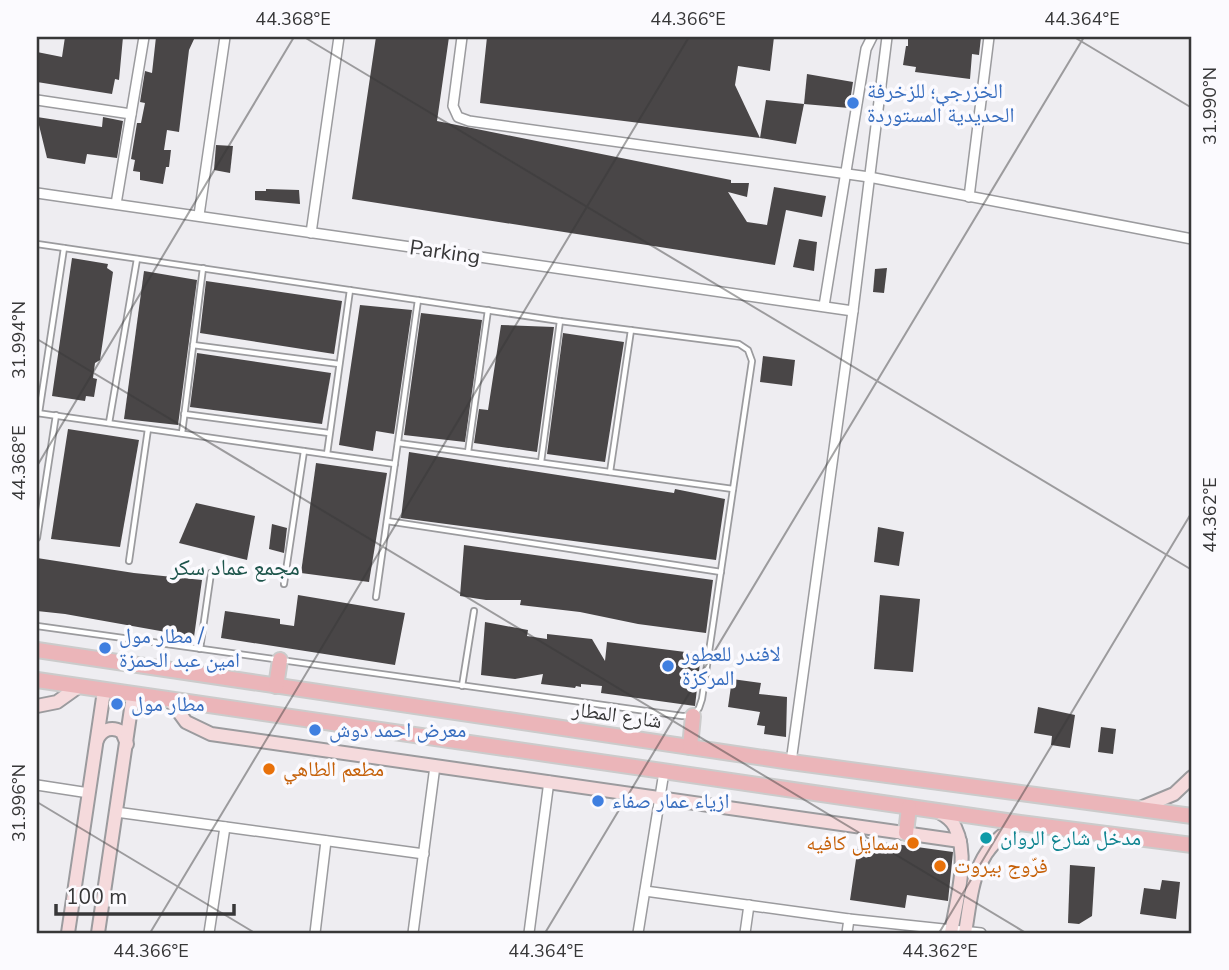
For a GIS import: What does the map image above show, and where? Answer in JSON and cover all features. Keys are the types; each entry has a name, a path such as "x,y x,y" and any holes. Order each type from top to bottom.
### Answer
{"main road":[{"name":"شارع المطار","path":"37,650 791,762 1192,816"},
{"path":"276,686 280,660"},
{"path":"37,680 939,812 1192,845"},
{"path":"690,747 693,716"},
{"path":"906,833 909,807"}],"street":[{"path":"117,204 144,37"},
{"path":"199,215 225,37"},
{"path":"311,233 339,37"},
{"path":"462,37 453,106 458,117 469,121 869,177 1192,239"},
{"path":"824,306 866,49 873,37"},
{"path":"791,762 853,311 887,37"},
{"path":"969,197 989,37"},
{"path":"37,100 131,114"},
{"name":"Parking","path":"37,192 853,311"},
{"path":"37,706 57,702 78,687"},
{"path":"68,933 104,691"},
{"path":"98,933 133,695"},
{"path":"170,700 186,722 211,734 960,841"},
{"path":"97,740 103,731 112,729 122,732 127,745"},
{"path":"413,933 435,766"},
{"path":"638,933 664,772"},
{"path":"1138,809 1174,794 1192,777"},
{"path":"529,933 549,781"},
{"path":"37,785 89,793"},
{"path":"116,812 424,854"},
{"path":"939,812 951,820 960,841 960,867 951,931"},
{"path":"966,932 973,879 978,866 993,843 1020,823"},
{"path":"209,933 225,827"},
{"path":"315,933 326,841"},
{"path":"645,891 849,919 981,933"},
{"path":"745,933 749,905"},
{"path":"847,933 849,919"}],"lane":[{"path":"37,244 560,321 739,344 750,354 752,361 701,704 693,716 37,626"},
{"path":"64,248 38,413 395,464"},
{"path":"108,423 137,259"},
{"path":"182,433 203,268"},
{"path":"327,454 350,290"},
{"path":"376,597 418,300"},
{"path":"468,452 488,310"},
{"path":"541,462 560,321"},
{"path":"610,472 631,330"},
{"path":"193,345 340,364"},
{"path":"184,414 329,433"},
{"path":"37,538 56,415"},
{"path":"129,561 148,429"},
{"path":"398,443 733,489"},
{"path":"284,584 304,451"},
{"path":"387,521 721,572"},
{"path":"200,649 211,573"},
{"path":"462,685 474,611"}],"building":[{"path":"65,37 123,37 119,80 115,79 112,94 37,82 37,52 62,57"},
{"path":"156,37 195,37 189,50 179,132 167,130 164,150 171,150 163,184 140,180 140,172 133,171 135,160 131,159 137,123 141,123 145,103 140,102 145,71 152,73"},
{"path":"376,37 449,37 437,121 731,180 731,183 749,183 747,197 728,192 747,222 767,225 774,187 826,196 822,217 786,210 775,265 352,199"},
{"path":"487,37 774,37 770,71 738,66 735,85 760,138 480,103"},
{"path":"908,37 981,37 979,55 972,54 970,79 915,72 916,67 903,65"},
{"path":"807,74 853,82 849,108 804,104"},
{"path":"766,100 804,104 796,144 760,138"},
{"path":"37,117 102,127 103,117 123,121 117,158 87,154 85,164 47,158"},
{"path":"216,145 233,146 230,173 214,170"},
{"path":"299,190 300,204 255,200 255,191"},
{"path":"799,239 817,242 814,271 793,267"},
{"path":"72,258 108,264 107,268 113,272 100,360 95,363 93,378 97,379 94,397 86,396 85,401 52,396"},
{"path":"887,268 884,293 873,292 875,269"},
{"path":"144,271 197,280 178,425 124,419"},
{"path":"206,281 342,301 334,354 200,333"},
{"path":"360,305 412,310 394,434 376,431 373,451 339,445"},
{"path":"421,313 482,320 465,442 404,435"},
{"path":"501,325 554,327 537,452 474,443 479,409 488,410"},
{"path":"563,333 624,342 605,462 547,454"},
{"path":"197,353 331,373 322,424 190,407"},
{"path":"763,356 795,360 792,386 760,382"},
{"path":"68,429 139,440 120,547 51,539"},
{"path":"409,452 674,493 675,489 725,499 716,560 401,518"},
{"path":"316,463 387,473 369,582 301,573"},
{"path":"196,503 255,516 247,560 179,543"},
{"path":"272,524 287,528 284,553 269,549"},
{"path":"878,527 904,532 899,566 874,562"},
{"path":"464,545 713,580 706,633 520,605 521,600 486,600 460,596"},
{"path":"37,558 202,580 194,637 37,611"},
{"path":"298,595 405,613 395,665 221,638 225,611 280,619 280,624 294,626"},
{"path":"880,595 920,599 913,672 874,669"},
{"path":"485,622 528,630 527,636 547,639 547,634 592,639 605,661 607,642 701,654 695,706 601,693 602,686 581,684 581,687 575,688 541,684 543,674 515,679 481,675"},
{"path":"732,679 761,683 759,694 787,697 786,737 764,734 765,726 757,725 760,712 728,707"},
{"path":"1038,707 1075,715 1070,748 1051,745 1052,736 1034,733"},
{"path":"1101,727 1116,729 1113,754 1098,752"},
{"path":"859,839 953,852 948,901 907,895 905,908 850,900"},
{"path":"1070,865 1095,867 1092,916 1079,924 1068,923"},
{"path":"1162,880 1180,882 1176,919 1140,914 1144,888 1160,890"}],"place":[{"name":"الخزرجي؛ للزخرفة الحديدية المستوردة","path":"853,103"},
{"name":"مطار مول / امين عبد الحمزة","path":"105,648"},
{"name":"لافندر للعطور المركزة","path":"668,666"},
{"name":"مطار مول","path":"117,704"},
{"name":"معرض احمد دوش","path":"315,730"},
{"name":"مطعم الطاهي","path":"269,769"},
{"name":"ازياء عمار صفاء","path":"598,801"},
{"name":"مدخل شارع الروان","path":"986,838"},
{"name":"سمايل كافيه","path":"913,843"},
{"name":"فرّوج بيروت","path":"940,866"}],"district":[{"name":"مجمع عماد سكر","path":"235,567"}]}
